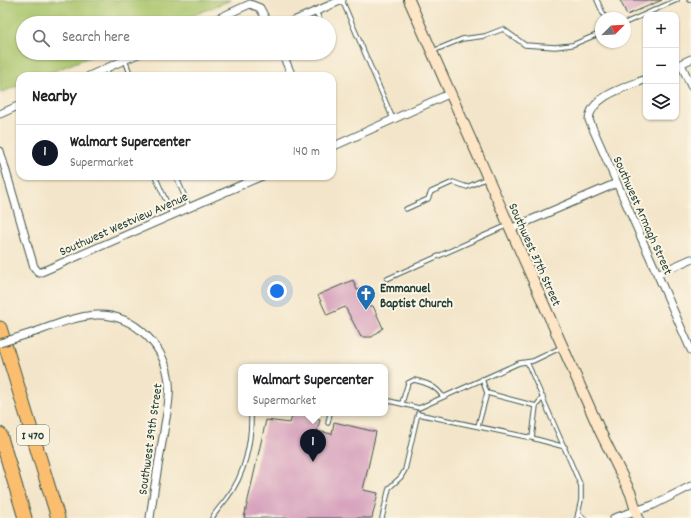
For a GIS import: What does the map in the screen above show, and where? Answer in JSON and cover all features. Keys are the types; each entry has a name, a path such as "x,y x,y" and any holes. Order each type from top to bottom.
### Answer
{"highway":[{"name":"I 470","path":"0,328 58,518"},
{"name":"I 470","path":"0,434 25,518"}],"main road":[{"name":"Southwest 37th Street","path":"409,0 600,431 625,481 637,514"}],"street":[{"path":"305,16 342,0"},
{"path":"223,16 250,4 260,8 264,16"},
{"path":"679,65 691,59"},
{"path":"97,72 124,60"},
{"path":"285,60 290,72"},
{"path":"679,67 691,86"},
{"name":"Southwest Armagh Street","path":"643,80 598,100 591,110 590,124 691,350"},
{"path":"336,145 451,93"},
{"path":"0,114 16,107"},
{"name":"Southwest Westview Avenue","path":"0,151 34,267 39,273 253,180"},
{"path":"510,227 617,183"},
{"path":"657,274 691,259"},
{"name":"Southwest 39th Street","path":"0,343 73,319 100,315 114,317 135,326 154,343 164,360 170,384 150,518"},
{"path":"614,518 637,514 675,496 691,486"}],"lane":[{"path":"342,0 394,119"},
{"path":"597,0 602,12"},
{"path":"631,20 678,0"},
{"path":"316,11 318,16"},
{"path":"432,51 462,39 486,36 503,29 525,45 555,47 572,45 595,35"},
{"path":"124,60 129,72"},
{"path":"106,68 108,72"},
{"path":"406,209 428,199 431,192 453,182 467,187 488,178"},
{"path":"157,180 172,214"},
{"path":"178,180 189,207"},
{"path":"387,279 510,227"},
{"path":"388,401 419,408 519,363 527,362 564,347"},
{"path":"527,362 581,486 581,500 577,518"},
{"path":"478,426 487,392 482,379"},
{"path":"402,403 408,383 414,380 427,383 438,389 443,397"},
{"path":"487,392 536,406"},
{"path":"532,438 536,406 542,397"},
{"path":"382,518 388,488 401,477 405,470 419,408"},
{"path":"418,414 532,438 565,447"},
{"path":"212,518 236,484 248,452 252,428 252,416"},
{"path":"328,423 329,416"},
{"path":"578,513 584,518"}],"green space":[{"path":"0,0 231,0 191,16 16,16 16,60 82,60 52,72 16,72 16,87 0,93"}],"building":[{"path":"620,0 662,0 631,13 631,12 626,12"},
{"name":"Emmanuel Baptist Church","path":"353,280 357,290 361,289 369,306 373,306 383,328 372,337 361,337 345,307 327,315 318,295"},
{"path":"292,416 313,416 313,418 320,420 317,431 332,434 334,422 376,432 363,490 378,493 372,518 244,518 266,420 290,423"}],"place":[{"name":"Emmanuel Baptist Church","path":"366,311"},
{"name":"Walmart Supercenter","path":"313,462"}]}
